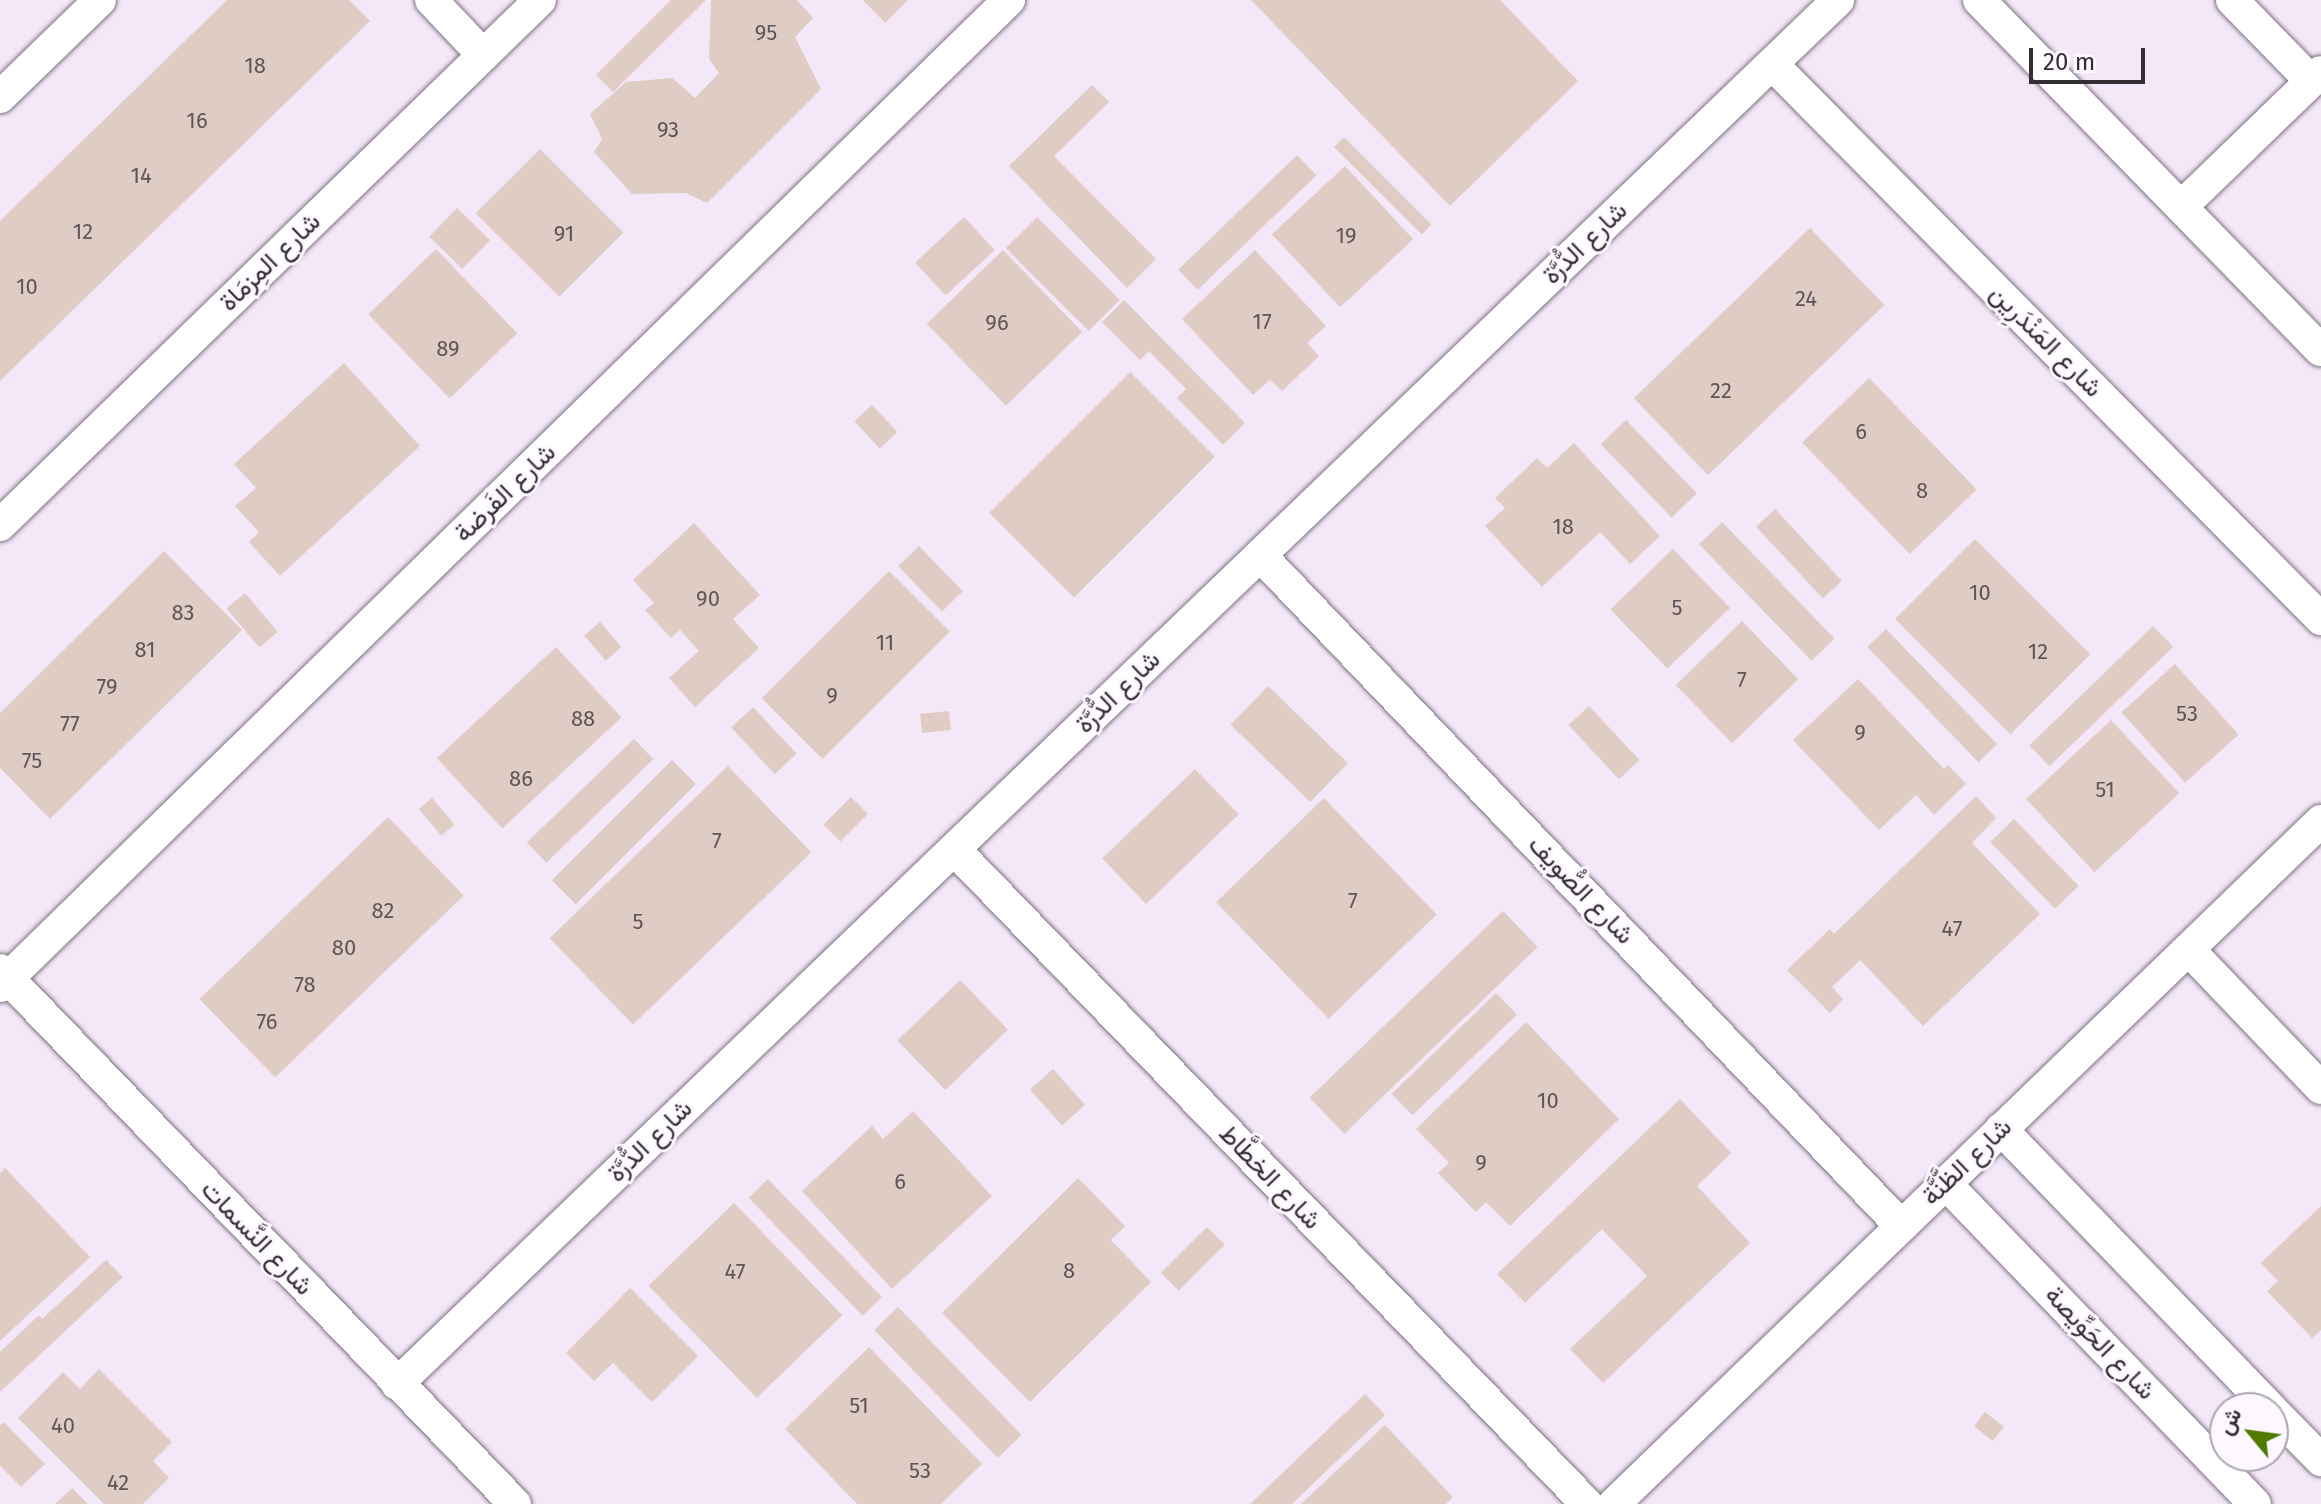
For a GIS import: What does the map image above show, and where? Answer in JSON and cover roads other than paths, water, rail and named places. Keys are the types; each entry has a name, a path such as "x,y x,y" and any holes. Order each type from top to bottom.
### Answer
{"street":[{"path":"0,97 100,0"},
{"path":"431,0 483,55"},
{"name":"شارع المِزمَاة","path":"0,525 540,0"},
{"name":"شارع الفَرضة","path":"3,978 1009,0"},
{"name":"شارع الدُّرَّة","path":"397,1384 1838,0"},
{"path":"1979,0 2321,350"},
{"path":"2181,207 2316,76 2232,0"},
{"name":"شارع المَنْدَرِين","path":"1772,64 2321,619"},
{"name":"شارع الصُّويف","path":"1260,555 1901,1226"},
{"name":"شارع الظَّنَّة","path":"1614,1504 2321,821"},
{"name":"شارع الخطَّاط","path":"954,849 1587,1504"},
{"path":"2189,950 2321,1088"},
{"name":"شارع النَّسمات","path":"3,978 515,1504"},
{"path":"2001,1129 2256,1392"},
{"name":"شارع الحَوِّيصة","path":"1945,1183 2255,1504"},
{"path":"2289,1427 2321,1460"}]}
